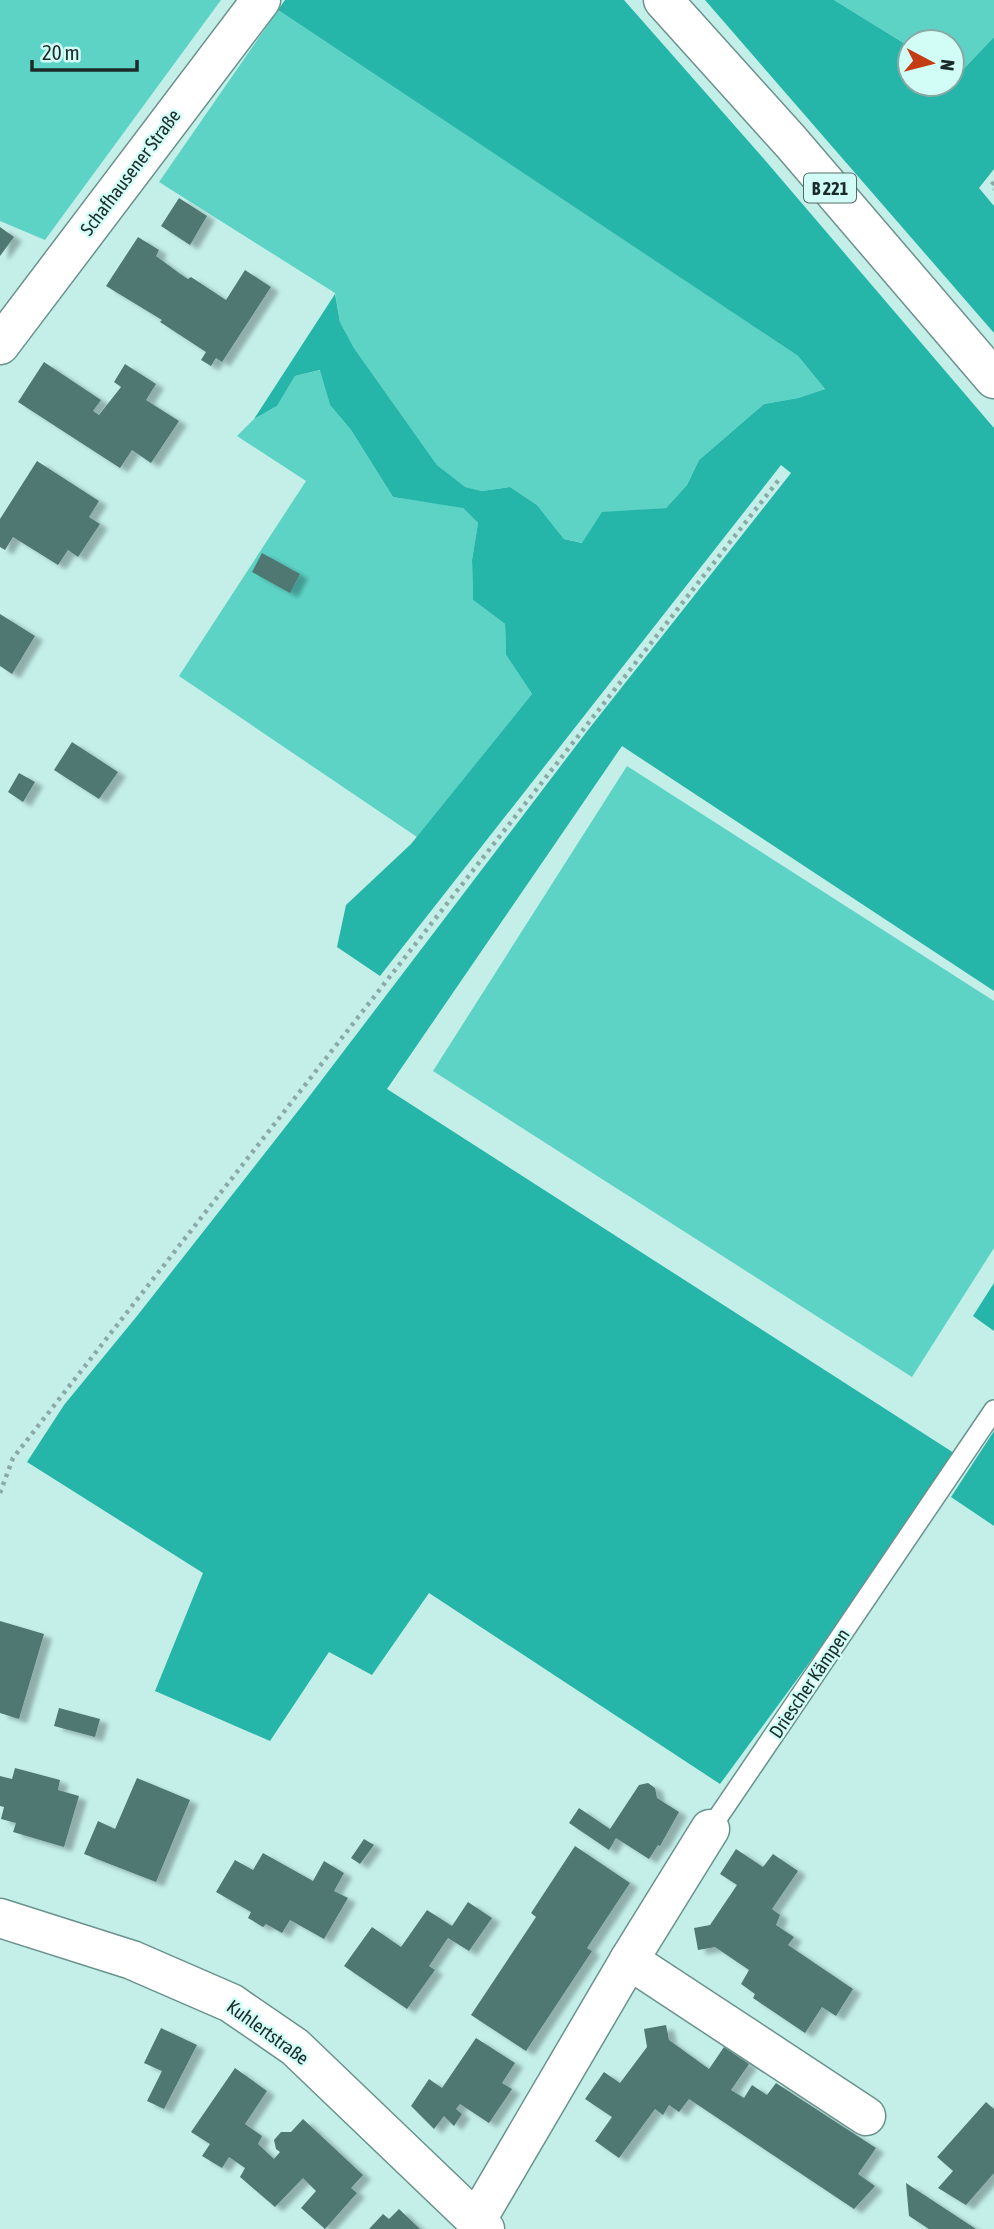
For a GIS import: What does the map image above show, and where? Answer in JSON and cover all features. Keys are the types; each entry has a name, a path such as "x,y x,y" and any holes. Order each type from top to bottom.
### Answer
{"street":[{"name":"Schafhausener Straße","path":"0,345 261,0"},
{"name":"B 221","path":"663,0 790,142 994,379"},
{"name":"Driescher Kämpen","path":"480,2225 629,1960 710,1829"},
{"name":"Kuhlertstraße","path":"0,1918 132,1960 231,2003 295,2048 480,2225"},
{"path":"629,1960 866,2116"}],"lane":[{"name":"Driescher Kämpen","path":"710,1829 994,1410"}],"path":[{"path":"994,182 991,186 994,189"},
{"path":"0,1493 13,1458 781,477"}],"shaded area":[{"path":"0,0 221,0 45,240 0,221"},
{"path":"285,0 624,0 994,428 994,991 622,746 387,1089 954,1453 862,1591 720,1784 429,1593 372,1675 329,1652 270,1741 155,1691 203,1573 27,1462 64,1405 305,1102 588,730 791,473 781,465 380,976 337,947 346,905 411,844 532,694 506,655 505,624 473,600 472,560 478,523 463,508 393,497 351,430 330,405 320,370 295,376 277,406 254,419 335,294 340,322 354,348 437,465 465,487 482,491 510,487 537,505 564,539 582,543 602,512 666,508 687,485 699,460 764,404 798,398 825,389 798,356 278,10"},
{"path":"705,0 834,0 896,38 896,98 966,98 966,66 994,37 994,169 979,188 994,206 994,333"},
{"path":"834,0 994,0 994,37 966,66 966,28 896,28 896,38"},
{"path":"278,10 798,356 825,389 798,398 764,404 699,460 687,485 666,508 641,510 583,543 564,539 537,505 510,487 482,491 464,487 437,465 354,348 340,322 335,293 159,182"},
{"path":"321,370 330,405 351,430 393,497 462,507 478,523 472,560 473,600 505,624 506,655 532,694 417,837 179,676 306,481 237,436 254,419 277,406 295,376"},
{"path":"627,766 994,1001 994,1248 912,1377 433,1071"},
{"path":"994,1283 994,1331 973,1316"},
{"path":"994,1431 994,1526 951,1497"}],"building":[{"path":"179,198 207,216 190,245 161,226"},
{"path":"0,227 14,237 0,256"},
{"path":"138,237 159,250 156,256 179,273 188,279 191,277 226,300 245,270 271,287 222,362 216,358 211,366 201,360 206,352 160,322 162,320 106,286"},
{"path":"44,362 101,400 93,411 99,415 121,387 114,382 125,364 156,384 146,400 179,421 151,463 132,450 120,468 18,402"},
{"path":"37,461 99,501 89,517 100,524 78,557 68,550 58,565 13,537 5,550 0,547 0,519"},
{"path":"262,553 300,574 290,593 252,572"},
{"path":"0,614 35,636 12,674 0,666"},
{"path":"72,742 118,772 99,799 54,770"},
{"path":"19,773 35,782 23,802 8,792"},
{"path":"0,1621 44,1634 19,1719 0,1713"},
{"path":"59,1708 100,1719 95,1737 54,1726"},
{"path":"15,1768 60,1780 58,1790 79,1796 64,1847 13,1832 16,1823 1,1819 4,1807 0,1806 0,1776 12,1779"},
{"path":"137,1778 190,1800 156,1882 84,1854 98,1821 115,1829"},
{"path":"648,1783 655,1788 657,1798 679,1812 660,1846 658,1845 649,1859 616,1838 609,1850 569,1823 579,1808 610,1829 639,1785"},
{"path":"364,1839 374,1845 360,1864 351,1858"},
{"path":"575,1846 630,1883 587,1948 592,1951 526,2051 471,2015 536,1917 531,1913"},
{"path":"736,1849 763,1867 773,1854 798,1871 772,1909 780,1915 776,1925 794,1937 788,1945 853,1989 836,2016 822,2007 805,2033 753,1998 755,1994 741,1984 749,1970 715,1947 698,1950 694,1928 710,1925 737,1885 720,1874"},
{"path":"263,1853 313,1881 324,1861 344,1873 334,1891 348,1898 324,1939 290,1920 282,1933 266,1924 263,1927 248,1918 251,1912 216,1892 235,1860 253,1870"},
{"path":"468,1902 492,1918 469,1951 448,1938 429,1966 435,1970 407,2009 344,1966 372,1927 401,1947 427,1910 452,1926"},
{"path":"666,2025 669,2040 709,2069 724,2047 749,2064 731,2090 744,2098 752,2085 767,2095 776,2083 876,2148 858,2174 875,2186 854,2209 689,2099 679,2112 669,2105 663,2115 655,2109 619,2158 595,2141 612,2117 585,2099 604,2072 620,2083 647,2047 644,2029"},
{"path":"161,2028 197,2045 164,2109 147,2101 162,2071 144,2063"},
{"path":"476,2038 515,2063 502,2083 512,2089 489,2123 460,2104 456,2109 462,2114 454,2126 444,2116 434,2129 411,2106 429,2079 442,2088"},
{"path":"235,2068 267,2091 245,2124 262,2136 258,2144 274,2159 280,2152 276,2149 274,2140 281,2132 291,2132 303,2119 363,2175 351,2188 357,2193 325,2229 301,2208 316,2191 303,2178 275,2207 240,2177 245,2168 229,2157 222,2168 202,2156 210,2144 191,2132"},
{"path":"986,2102 994,2109 994,2173 966,2205 938,2188 953,2171 937,2157"},
{"path":"906,2183 976,2229 929,2229 909,2216"},
{"path":"399,2209 420,2229 369,2229 383,2214 389,2219"}]}
